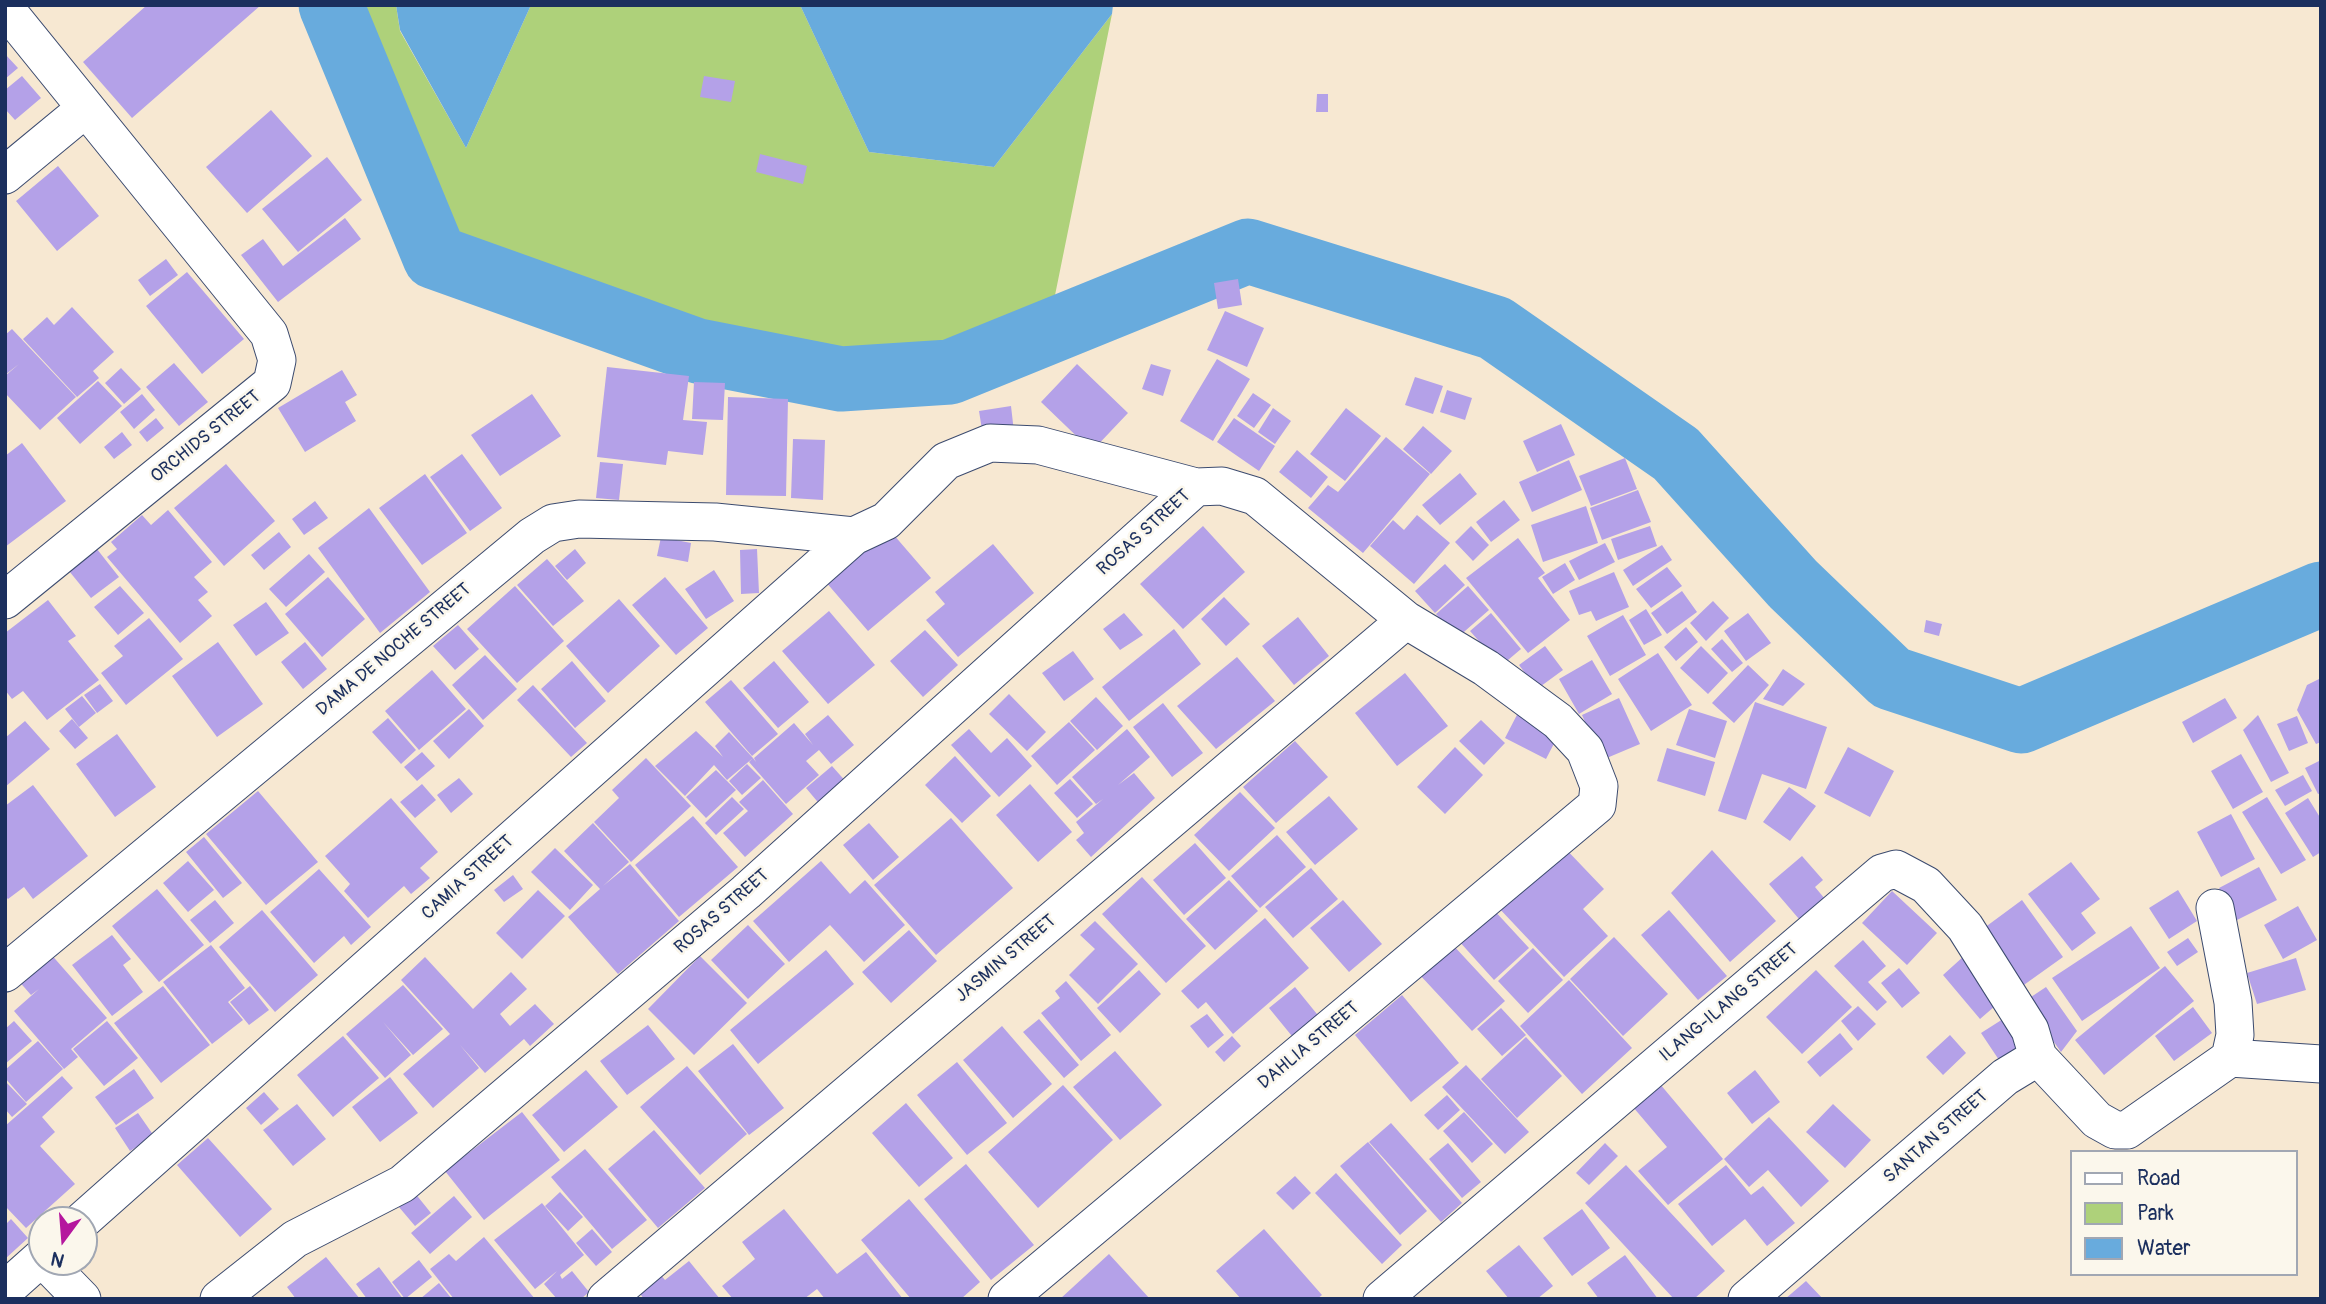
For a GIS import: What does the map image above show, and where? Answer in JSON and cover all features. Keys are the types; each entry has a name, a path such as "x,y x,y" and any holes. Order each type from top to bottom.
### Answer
{"street":[{"name":"ORCHIDS STREET","path":"5,8 269,334 277,360 272,383 5,600"},
{"path":"5,175 85,109"},
{"name":"ROSAS STREET","path":"854,536 886,520 946,461 990,443 1038,445 1196,487 1222,486 1255,496 1406,620 1486,668 1558,721 1585,750 1599,786"},
{"name":"ROSAS STREET","path":"219,1299 295,1239 402,1184 746,892 1196,487"},
{"name":"DAMA DE NOCHE STREET","path":"5,972 532,536 553,523 579,519 715,522 854,536"},
{"name":"CAMIA STREET","path":"98,1207 854,536"},
{"name":"JASMIN STREET","path":"606,1299 1406,620"},
{"name":"DAHLIA STREET","path":"1007,1299 1597,805 1599,786"},
{"name":"ILANG-ILANG STREET","path":"1382,1299 1882,873 1896,869 1926,885 1965,927 2030,1030 2038,1057"},
{"path":"2215,908 2234,1002 2235,1035 2230,1058"},
{"path":"2038,1057 2097,1120 2115,1130 2127,1130 2230,1058 2321,1064"},
{"name":"SANTAN STREET","path":"1747,1299 2005,1077 2038,1057"},
{"path":"5,1290 28,1269"},
{"path":"60,1276 82,1299"}],"green space":[{"path":"331,5 396,5 400,31 466,148 531,5 800,5 869,152 994,167 1112,14 1052,310 916,352 698,351 435,257"}],"water":[{"path":"396,5 531,5 466,148 400,30"},
{"path":"800,5 1113,5 1112,14 994,167 869,152"}],"building":[{"path":"147,5 261,5 132,118 83,62"},
{"path":"5,54 18,68 5,79"},
{"path":"22,76 41,98 15,120 5,109 5,90"},
{"path":"704,76 735,81 731,102 700,97"},
{"path":"1317,94 1328,94 1328,112 1316,112"},
{"path":"271,110 312,156 247,213 206,167"},
{"path":"760,154 807,166 803,184 756,172"},
{"path":"327,157 362,200 298,252 262,209"},
{"path":"58,166 99,216 57,251 16,201"},
{"path":"345,218 361,239 278,302 241,255 263,239 283,266"},
{"path":"166,259 178,275 150,296 138,280"},
{"path":"187,272 244,339 202,374 146,306"},
{"path":"1238,279 1242,305 1218,309 1214,283"},
{"path":"72,307 114,352 93,371 99,378 77,397 23,339 47,317 54,325"},
{"path":"1225,311 1264,328 1247,367 1207,350"},
{"path":"12,329 76,397 40,430 5,393 5,376 19,364 5,375 5,335"},
{"path":"1217,359 1250,379 1213,441 1180,421"},
{"path":"174,363 208,402 179,426 146,387"},
{"path":"1077,364 1128,413 1092,451 1041,402"},
{"path":"1151,364 1171,370 1163,396 1142,389"},
{"path":"607,367 689,376 683,420 707,422 703,455 668,451 666,465 597,457"},
{"path":"121,368 141,389 124,404 105,383"},
{"path":"342,370 357,395 345,402 356,421 305,452 278,408"},
{"path":"1415,377 1443,386 1433,414 1405,405"},
{"path":"98,381 122,406 80,444 57,418"},
{"path":"694,382 725,383 723,420 692,419"},
{"path":"1447,390 1472,398 1465,420 1440,412"},
{"path":"1253,393 1271,405 1254,428 1237,416"},
{"path":"142,394 155,410 134,429 120,412"},
{"path":"532,394 561,436 500,476 471,435"},
{"path":"728,397 788,399 786,496 726,495"},
{"path":"1011,406 1014,432 983,436 979,411"},
{"path":"1273,408 1291,421 1275,444 1258,432"},
{"path":"1346,408 1381,436 1345,481 1310,454"},
{"path":"156,418 164,428 147,442 139,432"},
{"path":"1234,418 1275,446 1259,471 1217,442"},
{"path":"1561,424 1575,455 1537,472 1523,441"},
{"path":"1423,426 1452,451 1431,474 1403,449"},
{"path":"122,432 132,445 114,459 104,447"},
{"path":"1386,437 1430,474 1363,553 1308,508 1328,485 1338,492"},
{"path":"793,439 825,440 823,500 791,498"},
{"path":"22,443 66,501 5,547 5,456"},
{"path":"1297,450 1328,477 1311,498 1279,472"},
{"path":"462,454 502,508 470,531 430,477"},
{"path":"1625,458 1637,489 1591,506 1579,476"},
{"path":"1569,460 1582,490 1532,512 1519,482"},
{"path":"600,462 623,464 619,500 596,498"},
{"path":"226,464 275,521 224,566 174,508"},
{"path":"1460,473 1477,494 1440,525 1422,505"},
{"path":"425,474 467,533 422,565 379,508"},
{"path":"1638,490 1651,522 1602,540 1590,508"},
{"path":"1504,500 1520,520 1491,542 1476,522"},
{"path":"315,501 328,518 304,535 292,519"},
{"path":"1586,506 1598,543 1543,562 1531,525"},
{"path":"369,508 430,592 380,633 318,548"},
{"path":"168,510 212,562 194,577 208,592 198,600 212,616 180,643 107,557 117,549 111,542 142,515 151,525"},
{"path":"1417,515 1450,543 1414,584 1370,546 1393,520 1404,530"},
{"path":"1203,526 1245,572 1183,629 1140,584"},
{"path":"1471,526 1489,545 1473,561 1455,542"},
{"path":"1650,526 1657,546 1618,560 1611,539"},
{"path":"887,527 931,578 868,631 825,581"},
{"path":"279,532 291,547 264,570 251,555"},
{"path":"661,537 691,543 688,562 657,556"},
{"path":"1518,538 1545,573 1538,578 1570,620 1528,653 1466,578"},
{"path":"1605,543 1615,562 1579,580 1569,561"},
{"path":"93,544 119,577 91,598 65,566"},
{"path":"993,544 1034,593 958,657 926,620 945,604 935,592"},
{"path":"1662,545 1672,560 1633,586 1623,570"},
{"path":"575,549 586,563 567,580 555,566"},
{"path":"757,549 759,593 741,594 740,550"},
{"path":"309,554 325,572 286,607 269,589"},
{"path":"547,559 584,601 553,626 517,585"},
{"path":"1565,563 1575,580 1553,594 1542,577"},
{"path":"1445,564 1465,585 1435,613 1415,591"},
{"path":"1667,567 1682,586 1651,608 1636,589"},
{"path":"714,570 734,601 706,619 685,589"},
{"path":"1614,572 1629,607 1596,621 1591,611 1579,615 1569,591"},
{"path":"328,577 365,619 322,657 285,614"},
{"path":"665,577 708,628 676,655 632,605"},
{"path":"120,586 144,613 118,635 94,607"},
{"path":"515,586 564,641 517,683 467,629"},
{"path":"1468,586 1489,610 1457,638 1436,614"},
{"path":"1682,591 1697,612 1667,634 1651,613"},
{"path":"1224,597 1250,624 1226,646 1201,619"},
{"path":"619,599 660,646 608,693 566,646"},
{"path":"48,600 76,636 68,641 99,680 47,720 23,691 12,699 5,690 5,633"},
{"path":"1713,601 1729,618 1706,641 1690,623"},
{"path":"266,602 289,633 256,656 233,625"},
{"path":"1646,609 1662,635 1644,645 1629,620"},
{"path":"829,611 875,665 828,704 782,651"},
{"path":"1124,613 1143,635 1120,650 1103,629"},
{"path":"1491,613 1521,649 1501,666 1470,631"},
{"path":"1748,613 1771,643 1746,661 1724,631"},
{"path":"1623,615 1646,655 1610,676 1587,636"},
{"path":"1298,617 1329,656 1294,685 1262,646"},
{"path":"149,618 183,659 126,705 101,673 123,656 114,646"},
{"path":"1926,620 1942,624 1939,636 1924,632"},
{"path":"458,625 479,649 455,670 433,646"},
{"path":"1686,627 1698,642 1676,661 1664,647"},
{"path":"1174,629 1201,664 1129,721 1102,687"},
{"path":"925,630 958,665 923,697 890,661"},
{"path":"1722,639 1743,663 1732,672 1711,649"},
{"path":"218,642 263,704 217,737 172,676"},
{"path":"305,642 327,669 303,689 281,662"},
{"path":"1545,646 1563,670 1537,689 1519,665"},
{"path":"1701,646 1728,673 1708,694 1680,668"},
{"path":"1073,651 1094,679 1064,701 1042,673"},
{"path":"1658,653 1692,705 1651,731 1618,679"},
{"path":"485,655 517,689 483,720 452,685"},
{"path":"1237,657 1275,701 1216,749 1177,706"},
{"path":"1592,660 1612,694 1579,714 1559,679"},
{"path":"572,661 606,701 575,728 541,689"},
{"path":"774,661 809,702 778,728 743,688"},
{"path":"1748,665 1769,685 1734,723 1712,703"},
{"path":"1783,669 1805,684 1783,706 1763,699"},
{"path":"432,670 466,709 419,750 385,711"},
{"path":"1405,673 1448,726 1397,766 1355,713"},
{"path":"2321,678 2321,742 2316,744 2297,710 2307,685"},
{"path":"731,680 778,734 752,756 705,702"},
{"path":"100,684 113,701 97,713 84,695"},
{"path":"533,685 587,743 571,757 517,700"},
{"path":"1009,694 1046,732 1027,751 989,714"},
{"path":"82,696 96,713 79,727 65,709"},
{"path":"1096,697 1123,726 1097,750 1070,721"},
{"path":"1619,698 1640,744 1602,760 1582,715"},
{"path":"2225,698 2237,718 2193,743 2182,722"},
{"path":"1755,702 1827,727 1806,789 1762,774 1746,820 1718,811"},
{"path":"1163,703 1203,753 1172,777 1133,727"},
{"path":"469,709 484,726 449,759 433,741"},
{"path":"1520,709 1561,730 1546,759 1505,738"},
{"path":"1689,709 1727,721 1715,758 1676,745"},
{"path":"828,715 854,745 831,764 819,750 806,761 819,775 786,804 749,762 753,758 756,762 754,758 794,723 813,745 805,734"},
{"path":"2258,715 2289,773 2271,782 2243,730"},
{"path":"2297,716 2308,743 2289,751 2277,724"},
{"path":"388,718 416,750 401,764 372,732"},
{"path":"72,719 88,738 75,749 59,731"},
{"path":"1481,720 1505,743 1484,765 1459,741"},
{"path":"25,721 50,749 5,787 5,738"},
{"path":"1069,722 1095,750 1057,785 1031,756"},
{"path":"969,729 991,753 1007,738 1032,766 999,797 951,745"},
{"path":"1127,729 1150,757 1118,785 1134,773 1155,798 1091,857 1076,840 1084,833 1076,822 1103,799 1096,804 1072,777"},
{"path":"696,731 723,757 715,746 729,732 753,758 727,780 714,765 685,796 655,766"},
{"path":"117,734 156,787 115,817 76,764"},
{"path":"1295,741 1328,777 1276,823 1243,787"},
{"path":"1455,747 1483,775 1445,814 1417,787"},
{"path":"1848,747 1894,771 1870,817 1824,793"},
{"path":"1667,748 1715,762 1705,796 1657,781"},
{"path":"422,752 435,766 417,781 404,767"},
{"path":"2241,754 2263,792 2233,809 2211,771"},
{"path":"955,756 991,796 962,823 925,785"},
{"path":"646,758 691,806 631,862 594,822 619,798 612,790"},
{"path":"2321,760 2321,793 2318,794 2305,768"},
{"path":"747,764 761,778 742,795 729,781"},
{"path":"832,766 848,784 822,807 806,788"},
{"path":"716,770 736,790 706,818 686,797"},
{"path":"2303,775 2312,791 2285,806 2275,790"},
{"path":"459,778 473,794 451,813 437,795"},
{"path":"1070,779 1093,804 1077,818 1054,793"},
{"path":"763,780 793,814 745,857 723,833 748,811 739,802"},
{"path":"422,784 436,800 415,818 400,802"},
{"path":"1030,784 1072,832 1038,862 996,815"},
{"path":"33,785 88,856 33,899 24,887 8,899 5,896 5,806"},
{"path":"1789,787 1816,806 1790,841 1763,822"},
{"path":"258,791 318,862 266,905 206,834"},
{"path":"1240,792 1275,828 1229,871 1194,835"},
{"path":"1329,796 1358,829 1315,865 1286,832"},
{"path":"732,797 744,809 716,835 705,823"},
{"path":"2267,797 2306,860 2281,874 2242,812"},
{"path":"391,798 438,852 420,868 430,878 411,894 404,886 368,918 344,891 350,884 325,856"},
{"path":"2308,798 2321,819 2321,852 2313,857 2285,813"},
{"path":"2231,814 2255,859 2221,877 2197,832"},
{"path":"693,816 738,867 679,917 635,865"},
{"path":"951,818 1013,888 936,955 874,885"},
{"path":"593,823 629,862 603,886 630,864 679,921 618,974 568,917 600,889 564,851"},
{"path":"869,823 899,857 873,880 843,845"},
{"path":"1277,835 1306,867 1260,908 1231,876"},
{"path":"204,837 242,883 223,898 186,852"},
{"path":"1195,843 1226,878 1184,915 1153,880"},
{"path":"1562,845 1604,889 1583,909 1608,936 1564,977 1497,906"},
{"path":"555,848 593,885 570,910 531,872"},
{"path":"1712,850 1776,921 1730,962 1671,893"},
{"path":"1802,856 1823,880 1815,887 1830,905 1805,926 1769,884"},
{"path":"188,861 214,890 188,912 163,883"},
{"path":"821,861 850,894 865,880 905,925 864,962 830,925 789,962 753,921"},
{"path":"2071,862 2100,899 2081,913 2096,933 2072,951 2028,894"},
{"path":"2259,867 2277,900 2235,921 2219,888"},
{"path":"1311,868 1338,899 1293,938 1265,907"},
{"path":"319,869 371,927 351,945 344,936 314,963 270,912"},
{"path":"513,875 523,889 504,902 494,890"},
{"path":"1142,877 1206,946 1166,983 1102,914"},
{"path":"1229,880 1258,911 1215,950 1186,919"},
{"path":"157,889 204,945 159,982 112,926"},
{"path":"538,890 565,916 522,959 496,933"},
{"path":"2178,890 2197,921 2169,939 2149,908"},
{"path":"1892,891 1937,933 1907,965 1862,923"},
{"path":"215,900 234,923 210,943 190,920"},
{"path":"1343,900 1382,944 1349,972 1310,928"},
{"path":"2022,900 2063,957 2021,987 1980,931"},
{"path":"2298,906 2317,940 2283,959 2264,925"},
{"path":"1492,908 1529,948 1494,980 1458,940"},
{"path":"262,910 318,975 275,1012 219,947"},
{"path":"1669,910 1727,976 1698,1000 1641,935"},
{"path":"1265,918 1309,968 1233,1034 1206,1002 1198,1009 1181,991"},
{"path":"1095,921 1138,964 1098,1004 1069,975 1095,949 1080,935"},
{"path":"748,925 785,964 748,999 711,960"},
{"path":"2131,926 2160,968 2082,1021 2052,978"},
{"path":"909,930 937,961 891,1003 862,972"},
{"path":"112,935 131,959 123,965 143,992 112,1016 72,965"},
{"path":"1614,937 1668,994 1623,1036 1570,979"},
{"path":"2188,938 2198,952 2177,966 2167,952"},
{"path":"1863,940 1886,966 1868,982 1887,1002 1877,1011 1834,966"},
{"path":"1452,944 1505,1001 1472,1031 1419,974"},
{"path":"211,945 245,988 228,1002 243,1020 212,1044 163,982"},
{"path":"1533,948 1563,980 1528,1013 1498,981"},
{"path":"826,950 854,984 758,1064 730,1030"},
{"path":"49,952 107,1018 71,1049 78,1057 64,1069 14,1011 39,989 31,995 17,979"},
{"path":"700,956 747,1003 694,1055 648,1009"},
{"path":"1964,956 2002,1000 1980,1019 1943,975"},
{"path":"425,957 473,1009 511,972 527,989 500,1014 510,1026 535,1004 554,1024 530,1046 524,1039 485,1073 460,1045 479,1068 433,1108 403,1074 450,1034 401,980"},
{"path":"2296,958 2306,990 2257,1004 2247,973"},
{"path":"2165,966 2194,1001 2104,1075 2075,1040"},
{"path":"1899,968 1920,993 1902,1008 1881,983"},
{"path":"1139,970 1161,994 1120,1033 1097,1008"},
{"path":"1816,970 1852,1007 1802,1054 1766,1017"},
{"path":"1569,980 1632,1048 1582,1094 1520,1026"},
{"path":"1066,981 1111,1035 1081,1061 1041,1013 1060,998 1055,991"},
{"path":"403,985 443,1029 413,1055 383,1022 411,1055 385,1078 346,1034"},
{"path":"163,986 210,1045 161,1083 114,1023"},
{"path":"250,986 269,1010 249,1025 230,1002"},
{"path":"1295,987 1321,1019 1296,1041 1269,1008"},
{"path":"2046,987 2077,1031 2061,1052 2025,1001"},
{"path":"1402,995 1459,1063 1411,1102 1355,1035"},
{"path":"1858,1006 1876,1024 1858,1041 1841,1021"},
{"path":"2193,1007 2212,1033 2174,1061 2155,1036"},
{"path":"1501,1008 1526,1035 1502,1056 1477,1029"},
{"path":"1207,1014 1224,1035 1208,1048 1190,1026"},
{"path":"1039,1019 1079,1065 1064,1078 1023,1032"},
{"path":"2003,1019 2021,1045 1999,1060 1981,1033"},
{"path":"14,1021 32,1041 5,1064 5,1029"},
{"path":"107,1021 138,1058 104,1086 73,1049"},
{"path":"648,1025 675,1059 627,1095 600,1061"},
{"path":"1002,1026 1052,1084 1013,1118 963,1060"},
{"path":"1840,1033 1853,1049 1820,1077 1807,1062"},
{"path":"1950,1035 1966,1053 1943,1075 1926,1057"},
{"path":"343,1036 379,1078 333,1117 297,1075"},
{"path":"1232,1036 1241,1046 1224,1062 1215,1052"},
{"path":"1526,1037 1562,1076 1517,1118 1481,1079"},
{"path":"38,1041 63,1069 26,1102 5,1078 5,1070"},
{"path":"733,1044 784,1108 749,1135 698,1071"},
{"path":"1115,1051 1162,1105 1120,1140 1073,1087"},
{"path":"957,1062 1007,1123 967,1155 917,1095"},
{"path":"1466,1065 1529,1132 1505,1154 1442,1087"},
{"path":"687,1066 747,1134 700,1175 640,1107"},
{"path":"134,1069 154,1098 116,1125 95,1097"},
{"path":"586,1070 618,1107 564,1152 532,1115"},
{"path":"1755,1070 1780,1102 1752,1124 1727,1093"},
{"path":"62,1076 73,1088 42,1117 55,1132 40,1146 75,1184 50,1206 28,1206 26,1228 5,1206 5,1126"},
{"path":"390,1077 418,1113 380,1142 352,1107"},
{"path":"5,1081 27,1104 12,1117 5,1109"},
{"path":"1660,1084 1723,1159 1668,1205 1638,1171 1667,1147 1633,1107"},
{"path":"1063,1085 1113,1140 1038,1208 988,1152"},
{"path":"264,1092 279,1109 261,1125 246,1108"},
{"path":"1447,1095 1460,1110 1438,1130 1424,1115"},
{"path":"906,1103 953,1158 919,1187 872,1133"},
{"path":"297,1104 326,1139 293,1166 263,1130"},
{"path":"1833,1104 1871,1140 1845,1168 1806,1132"},
{"path":"522,1112 560,1160 484,1220 445,1171"},
{"path":"1464,1112 1493,1144 1472,1163 1443,1131"},
{"path":"138,1113 154,1136 130,1151 115,1128"},
{"path":"1769,1117 1829,1181 1801,1207 1768,1170 1749,1187 1724,1159"},
{"path":"1391,1123 1462,1203 1441,1222 1369,1142"},
{"path":"654,1130 705,1188 658,1228 608,1169"},
{"path":"208,1138 272,1209 240,1237 177,1165"},
{"path":"1368,1142 1427,1211 1400,1235 1340,1166"},
{"path":"1448,1143 1481,1182 1462,1198 1429,1159"},
{"path":"1605,1143 1618,1156 1589,1185 1576,1173"},
{"path":"585,1149 647,1220 612,1249 551,1177"},
{"path":"966,1164 1034,1245 991,1280 924,1199"},
{"path":"1626,1165 1725,1271 1694,1299 1674,1299 1585,1203"},
{"path":"1726,1165 1751,1195 1763,1186 1795,1223 1767,1246 1745,1219 1712,1246 1678,1204"},
{"path":"1336,1173 1402,1245 1382,1264 1315,1193"},
{"path":"1295,1176 1311,1193 1293,1210 1276,1193"},
{"path":"410,1187 431,1213 415,1226 393,1200"},
{"path":"560,1192 583,1217 568,1231 545,1206"},
{"path":"454,1196 472,1217 430,1254 411,1233"},
{"path":"909,1199 980,1282 961,1299 911,1299 861,1240"},
{"path":"542,1203 584,1255 560,1275 562,1279 572,1271 589,1292 581,1299 557,1299 544,1284 557,1271 535,1289 494,1240"},
{"path":"784,1209 837,1274 866,1252 903,1299 825,1299 817,1289 804,1299 733,1299 722,1286 755,1259 742,1242"},
{"path":"1582,1209 1610,1248 1572,1276 1543,1238"},
{"path":"11,1219 28,1238 5,1259 5,1225"},
{"path":"592,1229 612,1252 596,1266 576,1243"},
{"path":"1264,1229 1322,1295 1317,1299 1241,1299 1216,1271"},
{"path":"484,1237 535,1299 454,1299 430,1269 449,1254 456,1261"},
{"path":"1519,1245 1553,1286 1537,1299 1509,1299 1486,1271"},
{"path":"1109,1254 1150,1299 1060,1299"},
{"path":"1625,1255 1658,1299 1599,1299 1587,1283"},
{"path":"326,1257 360,1299 296,1299 287,1287"},
{"path":"419,1260 432,1277 405,1299 392,1282"},
{"path":"689,1261 720,1299 644,1299 638,1291 660,1274 665,1280"},
{"path":"379,1267 403,1299 367,1299 356,1284"},
{"path":"1806,1281 1823,1299 1785,1299"},
{"path":"439,1283 452,1299 420,1299"}],"waterway":[{"path":"331,5 435,257 698,351 841,379 950,372 1248,251 1495,328 1676,454 1793,584 1891,678 2021,721 2321,594"}]}
